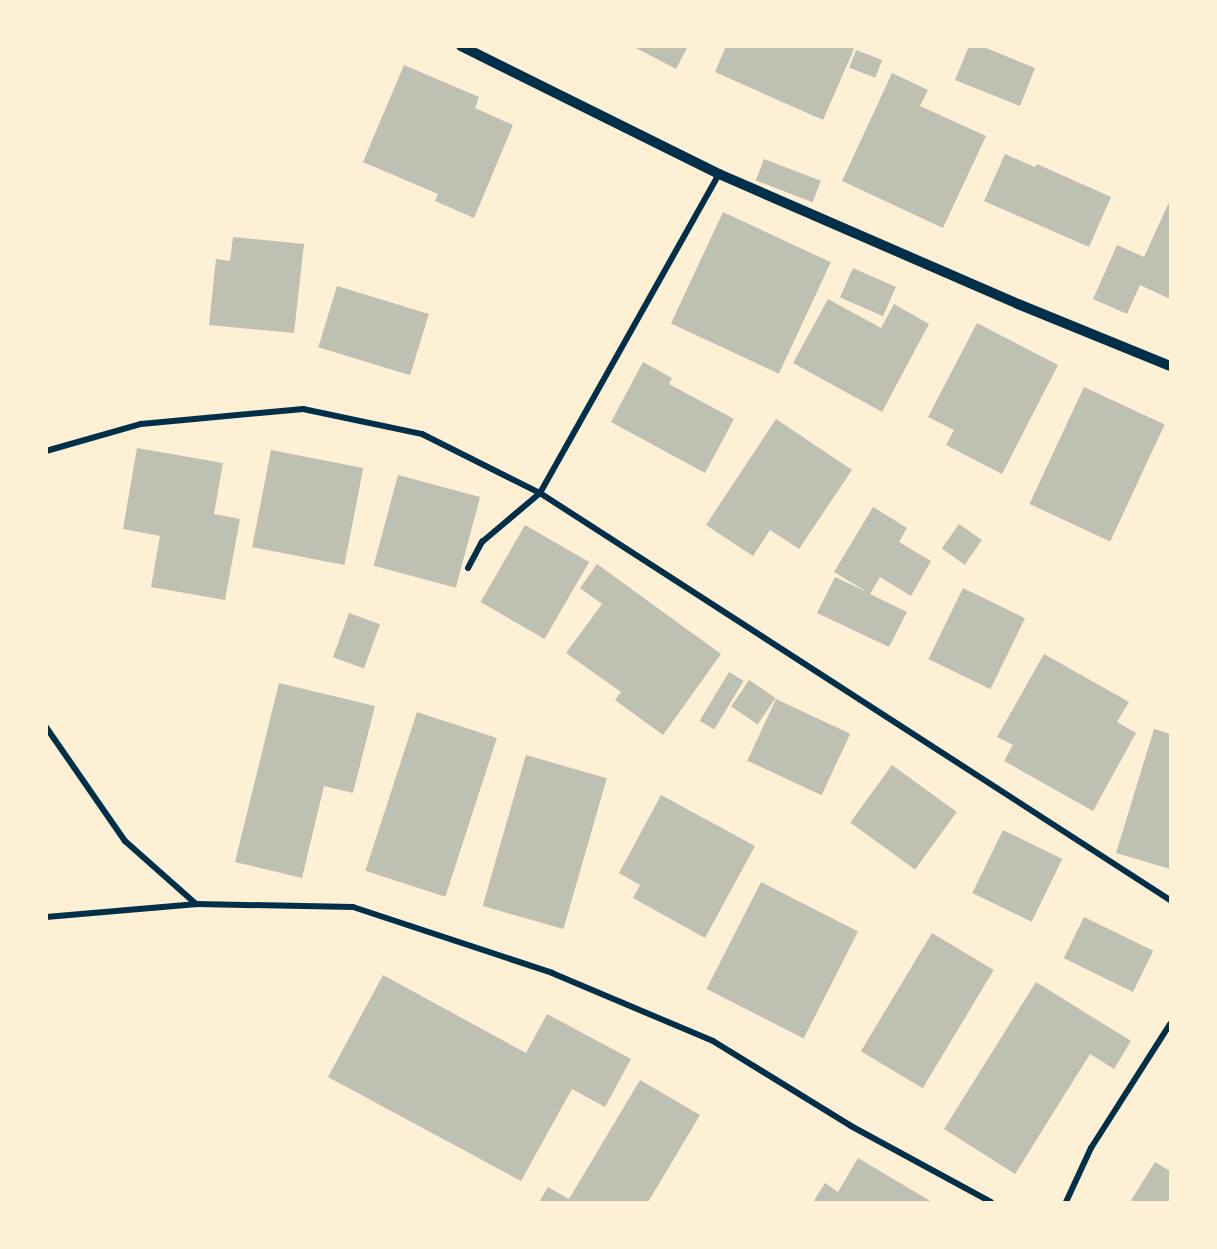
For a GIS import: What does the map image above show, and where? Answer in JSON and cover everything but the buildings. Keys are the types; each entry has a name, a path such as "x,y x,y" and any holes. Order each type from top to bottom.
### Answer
{"street":[{"path":"461,46 719,174 1170,366"},
{"path":"468,568 482,542 540,493 719,174"},
{"path":"46,451 141,423 303,409 422,434 540,493 1170,900"},
{"path":"46,727 125,842 197,904"},
{"path":"46,917 197,904 353,908 552,973 713,1041 851,1126 991,1203"},
{"path":"1066,1203 1091,1148 1170,1024"}]}
